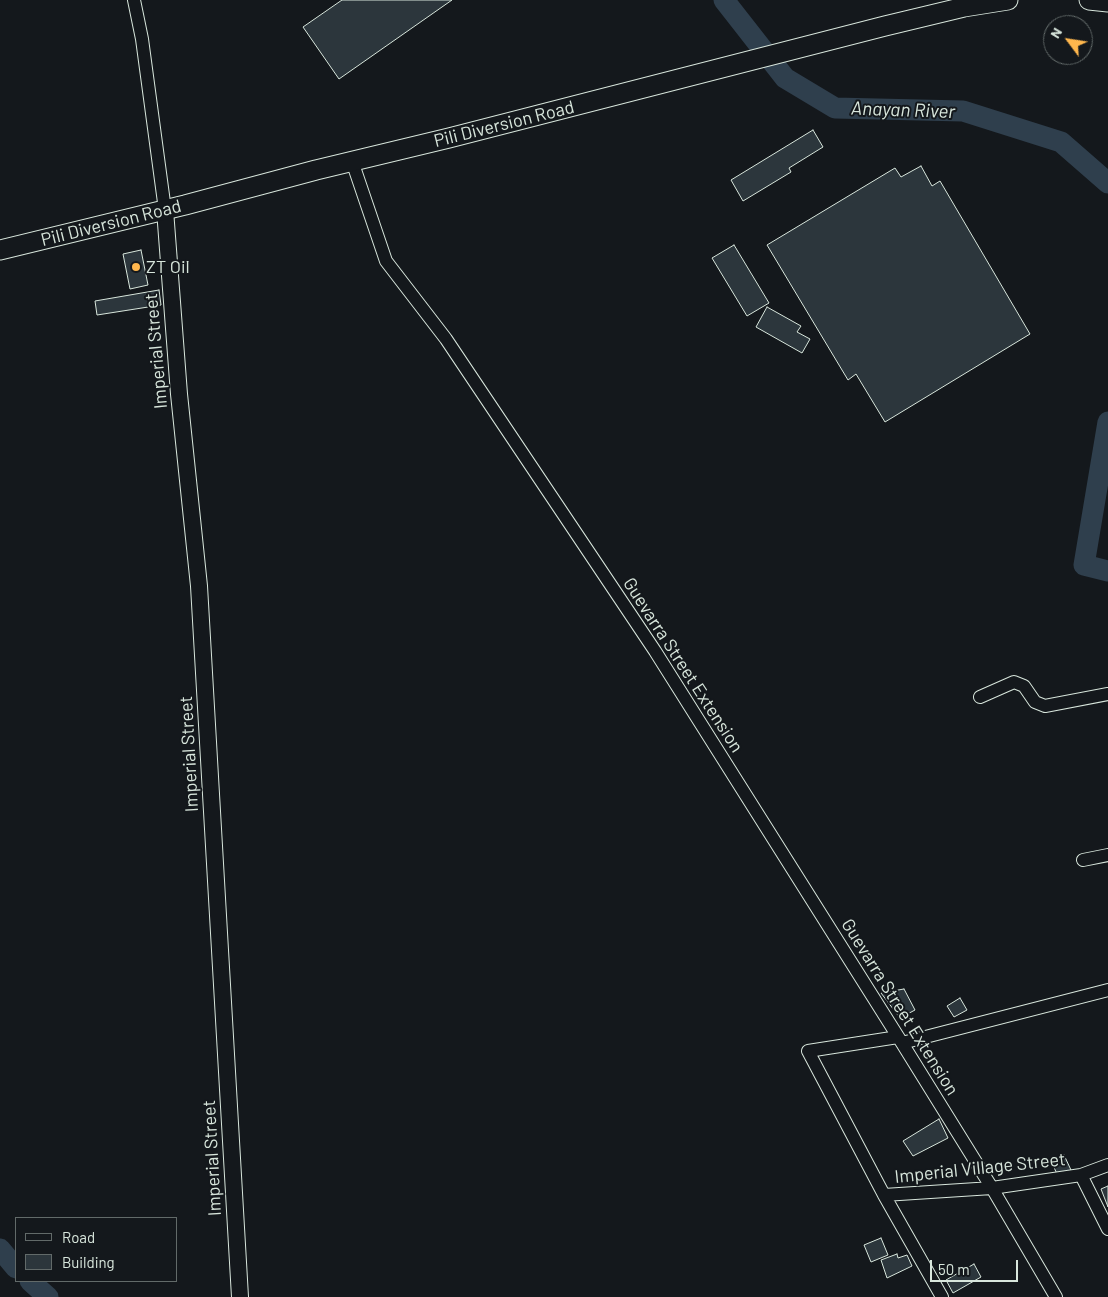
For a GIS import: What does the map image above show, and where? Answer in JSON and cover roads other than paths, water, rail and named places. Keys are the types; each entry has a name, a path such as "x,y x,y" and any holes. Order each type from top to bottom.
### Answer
{"highway":[{"name":"Pili Diversion Road","path":"0,250 165,210 964,7 1008,0"},
{"path":"1089,0 1108,2"}],"main road":[{"name":"Imperial Street","path":"165,210 180,394 199,586 240,1297"}],"street":[{"path":"134,0 142,39 165,210"},
{"name":"Guevarra Street Extension","path":"352,161 386,261 446,339 655,650 992,1188 1056,1297"},
{"path":"980,697 1014,682 1024,686 1035,702 1045,706 1108,694"},
{"path":"1083,860 1108,855"},
{"path":"942,1297 884,1195 808,1051 900,1040 1108,990"},
{"name":"Imperial Village Street","path":"884,1195 992,1188 1081,1175 1108,1165"},
{"path":"1081,1175 1108,1229"}],"waterway":[{"name":"Anayan River","path":"724,0 785,78 835,108 963,111 1061,142 1108,183"},
{"name":"Anayan River","path":"1108,422 1084,565 1108,571"},
{"path":"0,1249 15,1267"},
{"path":"31,1282 48,1297"}],"place":[{"name":"ZT Oil","path":"136,267"}]}
